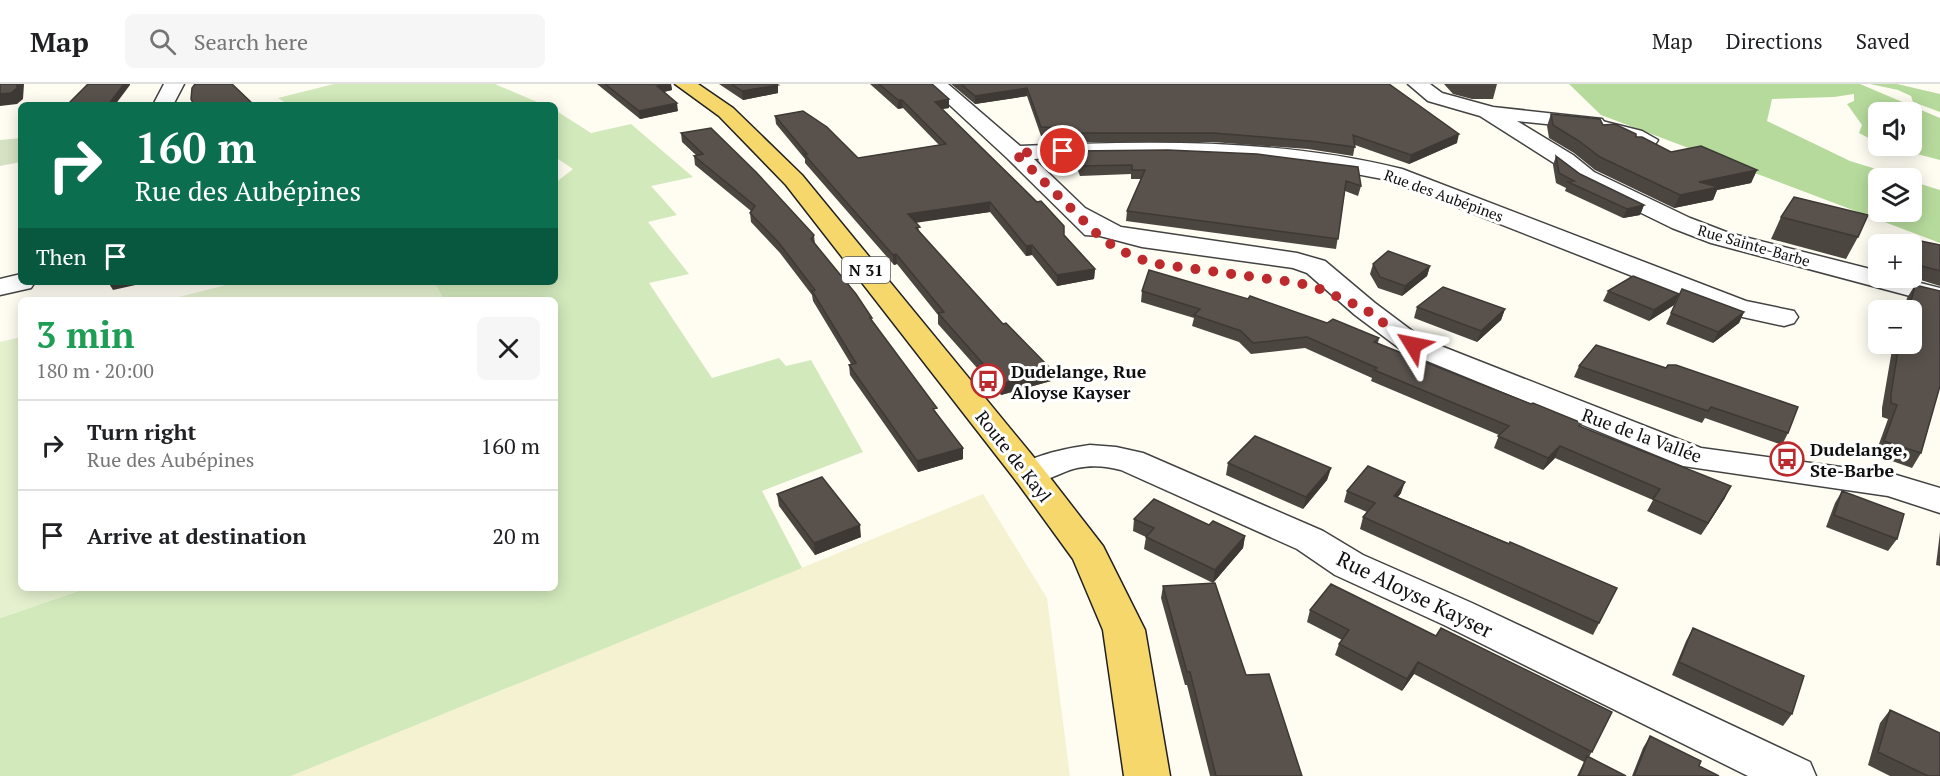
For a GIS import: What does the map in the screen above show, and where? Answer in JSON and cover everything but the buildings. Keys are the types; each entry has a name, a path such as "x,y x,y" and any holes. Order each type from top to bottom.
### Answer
{"main road":[{"name":"Route de Kayl","path":"685,84 726,112 795,180 1029,474 1090,555 1124,630 1147,776"}],"street":[{"path":"164,102 174,84"},
{"name":"Rue de la Vallée","path":"937,84 1015,153 1080,214 1097,234 1117,249 1150,263 1166,254 1307,275 1320,289 1365,309 1413,345 1695,458 1893,485 1940,501"},
{"name":"Rue Sainte-Barbe","path":"1418,84 1435,97 1487,112 1595,123"},
{"name":"Rue Sainte-Barbe","path":"1487,112 1565,160 1586,177 1681,223 1720,238 1940,296"},
{"name":"Rue des Aubépines","path":"1015,153 1110,148 1168,150 1238,154 1365,168 1394,174 1739,308 1784,317"},
{"path":"0,287 18,283"},
{"name":"Rue Aloyse Kayser","path":"1029,474 1071,458 1104,454 1131,461 1310,540 1349,566 1458,614 1792,776"}],"lane":[{"path":"1595,123 1623,128 1652,140 1650,144 1637,146"}],"shaded area":[{"path":"983,494 1047,598 1070,776 291,776"}],"green space":[{"path":"334,84 495,84 537,102 284,102 278,98"},
{"path":"1569,84 1860,84 1902,102 1868,102 1868,138 1859,133 1862,125 1847,104 1854,101 1854,94 1772,99 1767,121 1850,161 1873,168 1868,168 1868,216 1601,115"},
{"path":"1870,84 1897,84 1940,94 1940,112 1922,105 1922,102 1913,102 1911,96 1898,90"},
{"path":"1922,110 1940,118 1940,160 1922,155"},
{"path":"558,112 591,133 631,124 693,177 651,186 677,215 648,222 689,274 649,283 712,378 779,358 786,366 811,360 863,452 762,491 802,568 291,776 0,776 0,618 78,591 558,591 558,297 442,297 436,285 558,285 558,181 573,169 558,159"},
{"path":"18,138 18,163 0,166 0,140"},
{"path":"1922,184 1940,190 1940,243 1922,236 1922,234 1884,222 1922,222"},
{"path":"226,285 436,285 442,297 179,297"},
{"path":"18,338 18,591 78,591 0,618 0,342"}],"place":[{"name":"Dudelange, Rue Aloyse Kayser","path":"988,381"},
{"name":"Dudelange, Ste-Barbe","path":"1787,459"}],"route":[{"path":"1063,151 1015,153 1080,214 1097,234 1117,249 1150,263 1299,283 1320,289 1365,309 1413,345"}]}
